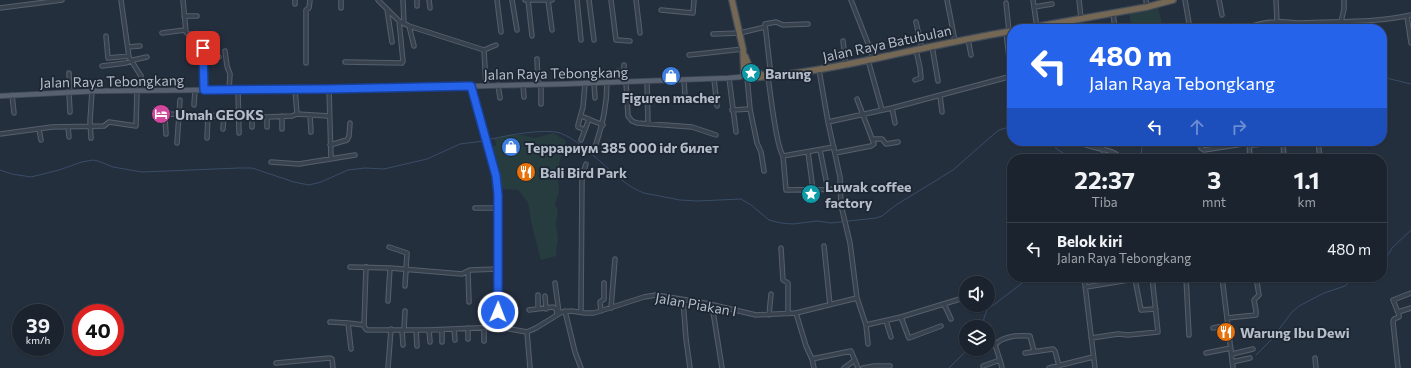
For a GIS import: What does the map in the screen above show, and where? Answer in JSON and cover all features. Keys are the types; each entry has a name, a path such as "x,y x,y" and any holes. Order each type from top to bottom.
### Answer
{"highway":[{"path":"732,0 740,33 745,76"},
{"path":"1055,24 1147,7 1173,0"},
{"name":"Jalan Raya Batubulan","path":"745,76 768,76 819,70 1007,31"},
{"path":"743,51 751,71"},
{"name":"Jalan Raya Batubulan","path":"751,71 768,76"}],"main road":[{"name":"Jalan Raya Tebongkang","path":"0,96 137,90 329,89 594,83 729,78 745,76 751,71"}],"street":[{"path":"0,8 62,0"},
{"path":"121,0 130,58 141,76 143,90"},
{"path":"183,0 185,30 187,34 202,36 204,90"},
{"path":"306,63 306,9 310,8 310,0"},
{"path":"341,0 341,8"},
{"path":"378,0 400,21 408,26 484,50 496,45"},
{"path":"403,0 404,24"},
{"path":"417,0 417,6"},
{"path":"428,0 430,8"},
{"path":"498,0 501,32"},
{"path":"512,0 517,30"},
{"path":"525,0 552,0"},
{"path":"528,0 532,36"},
{"path":"548,0 552,30"},
{"path":"577,0 581,40"},
{"path":"589,0 594,40"},
{"path":"611,0 616,40 630,41"},
{"path":"636,0 640,33"},
{"path":"661,10 692,13 694,10 694,0"},
{"path":"851,0 869,46 870,60 882,110"},
{"path":"947,0 955,41"},
{"path":"1033,0 1036,24"},
{"path":"1079,0 1081,18"},
{"path":"1146,0 1147,7"},
{"path":"1185,0 1189,24"},
{"path":"1219,0 1222,15"},
{"path":"1341,22 1344,9 1344,0"},
{"path":"1277,1 1277,22"},
{"path":"1006,3 1008,24"},
{"path":"1034,6 1052,4"},
{"path":"388,9 392,42"},
{"path":"1113,13 1114,24"},
{"path":"184,16 198,16"},
{"path":"1256,24 1277,22 1341,22 1409,16 1411,42"},
{"path":"345,62 402,62 400,21"},
{"path":"808,24 783,24 774,22 765,23 768,76 775,127 783,156 787,191 840,189"},
{"path":"914,80 921,78 916,22"},
{"path":"408,26 414,46"},
{"path":"713,34 740,33 765,27"},
{"path":"162,32 185,30"},
{"path":"106,36 108,58 147,57"},
{"path":"968,39 971,55"},
{"path":"842,41 846,65"},
{"path":"128,47 140,46"},
{"path":"932,46 938,81"},
{"path":"484,50 486,85"},
{"path":"225,51 227,66 230,74 229,90"},
{"path":"689,55 743,51"},
{"path":"204,58 219,57"},
{"path":"102,66 126,63 130,58"},
{"path":"537,59 541,104"},
{"path":"624,65 623,82 628,116 632,121 636,123 692,127 716,134"},
{"path":"819,70 840,177 841,205 850,243 857,298 866,325 868,344"},
{"path":"618,71 623,82"},
{"path":"69,73 70,112"},
{"path":"745,76 750,109 757,143 761,152 764,171"},
{"path":"828,122 892,108 1007,77"},
{"path":"729,78 736,132"},
{"path":"714,79 717,106"},
{"path":"684,80 685,96"},
{"path":"647,81 648,124"},
{"path":"596,144 603,124 607,101 607,82"},
{"path":"585,83 583,107 578,126 585,130"},
{"path":"594,83 595,98"},
{"path":"524,84 524,97"},
{"path":"498,85 500,98"},
{"path":"471,86 496,176 498,208 499,327"},
{"path":"295,89 297,114"},
{"path":"329,89 331,159"},
{"path":"0,134 68,126 104,126 109,122 136,126 137,90"},
{"path":"194,105 195,90"},
{"path":"238,90 239,133"},
{"path":"91,138 92,92"},
{"path":"12,95 14,113"},
{"path":"940,96 942,112"},
{"path":"835,153 872,146 874,143 857,99"},
{"path":"177,143 180,100"},
{"path":"892,108 895,123"},
{"path":"732,110 750,109"},
{"path":"166,134 165,117 168,114 267,117 295,116 297,114 329,116"},
{"path":"208,115 208,138"},
{"path":"224,115 224,129"},
{"path":"310,115 311,132"},
{"path":"252,116 252,127"},
{"path":"282,116 282,129"},
{"path":"581,116 603,124"},
{"path":"267,117 267,127"},
{"path":"581,140 589,119"},
{"path":"330,145 347,140 349,136 350,123"},
{"path":"68,126 69,137"},
{"path":"39,129 41,140"},
{"path":"873,140 882,140 886,144 898,142"},
{"path":"1086,146 1117,154"},
{"path":"1102,150 1103,146"},
{"path":"1201,146 1202,150 1229,146"},
{"path":"783,156 834,147"},
{"path":"820,150 828,190"},
{"path":"808,152 813,190"},
{"path":"271,162 299,164 355,154"},
{"path":"581,312 582,176 586,164"},
{"path":"475,208 498,208"},
{"path":"824,246 830,305"},
{"path":"389,247 407,253 405,286"},
{"path":"781,248 783,280 788,283 788,314"},
{"path":"611,308 615,259"},
{"path":"350,267 366,266 461,274 470,270 499,268"},
{"path":"366,266 364,325 366,330 442,330 499,327 527,332 530,368"},
{"path":"388,301 390,268"},
{"path":"468,272 469,302"},
{"path":"1085,282 1095,368"},
{"path":"1086,287 1115,282"},
{"path":"1136,282 1141,310 1156,309"},
{"path":"1091,338 1118,334 1128,335 1158,332 1153,282"},
{"path":"1186,282 1190,335"},
{"path":"1223,282 1233,368"},
{"path":"1227,318 1254,316 1256,314 1254,300 1259,295 1257,282"},
{"path":"555,283 558,314"},
{"path":"601,311 600,302 604,299 604,283"},
{"path":"1398,368 1393,326 1394,320 1399,316 1394,300 1411,293"},
{"path":"769,315 771,294"},
{"path":"538,295 538,309"},
{"name":"Jalan Piakan I","path":"527,332 565,311 571,310 594,313 647,296 656,295 712,305 754,315 796,313 857,298"},
{"path":"545,296 546,309"},
{"path":"866,325 901,317 959,298"},
{"path":"684,300 690,368"},
{"path":"944,304 951,319"},
{"path":"712,305 722,368"},
{"path":"529,310 554,308 558,314"},
{"path":"1398,312 1411,308"},
{"path":"403,345 404,311"},
{"path":"565,311 575,352 581,368"},
{"path":"796,313 814,368"},
{"path":"901,317 910,338 941,326"},
{"path":"886,320 891,337"},
{"path":"330,322 364,325"},
{"path":"348,323 351,348"},
{"path":"1213,328 1228,325"},
{"path":"468,328 468,339"},
{"path":"484,328 484,341"},
{"path":"388,368 391,329"},
{"path":"454,329 455,340"},
{"path":"416,330 417,346"},
{"path":"429,330 430,342"},
{"path":"442,330 442,342"},
{"path":"1002,368 995,345 997,342 1006,338 1030,336 1034,351"},
{"path":"1206,353 1231,348"},
{"path":"1232,354 1253,348"},
{"path":"1025,354 1034,351 1053,349 1059,366"},
{"path":"812,359 850,350 858,368"},
{"path":"1049,368 1093,357"},
{"path":"276,363 330,358 333,368"},
{"path":"1232,362 1250,358"},
{"path":"1315,358 1316,368"},
{"path":"844,368 855,360"},
{"path":"983,366 1000,360"},
{"path":"863,368 890,366"}],"green space":[{"path":"1158,7 1162,24 1131,24 1129,13"},
{"path":"553,133 566,141 559,163 559,192 555,204 558,210 556,224 558,239 556,256 541,260 532,226 528,202 518,190 501,189 492,147 496,145 494,138 508,135 522,135 535,138"}],"waterway":[{"path":"1387,78 1411,84"},
{"path":"487,140 544,131 560,133 566,135 582,146 616,176 638,191 680,200 697,201 741,199 769,220 793,224 817,221 831,223 882,216 896,205 953,170 999,130 1007,128"},
{"path":"0,170 12,174 31,177 93,160 113,167 142,172 252,168 294,182 309,185 321,182 348,170 365,168 384,169 427,159 460,144 484,141"},
{"path":"1054,146 1064,154"},
{"path":"1141,154 1142,146"},
{"path":"1387,257 1392,248 1411,230"},
{"path":"983,320 987,310 1023,282"},
{"path":"1256,355 1271,340 1292,312 1299,306 1324,293 1345,286 1349,282"},
{"path":"949,368 961,356"}],"place":[{"name":"Barung","path":"751,73"},
{"name":"Figuren macher","path":"671,76"},
{"name":"Umah GEOKS","path":"161,114"},
{"name":"Террариум 385 000 idr билет","path":"511,147"},
{"name":"Bali Bird Park","path":"526,172"},
{"name":"Luwak coffee factory","path":"811,194"},
{"name":"Warung Ibu Dewi","path":"1226,332"}],"route":[{"path":"203,48 204,90 471,86 479,120 496,176 498,195 498,312"}]}
